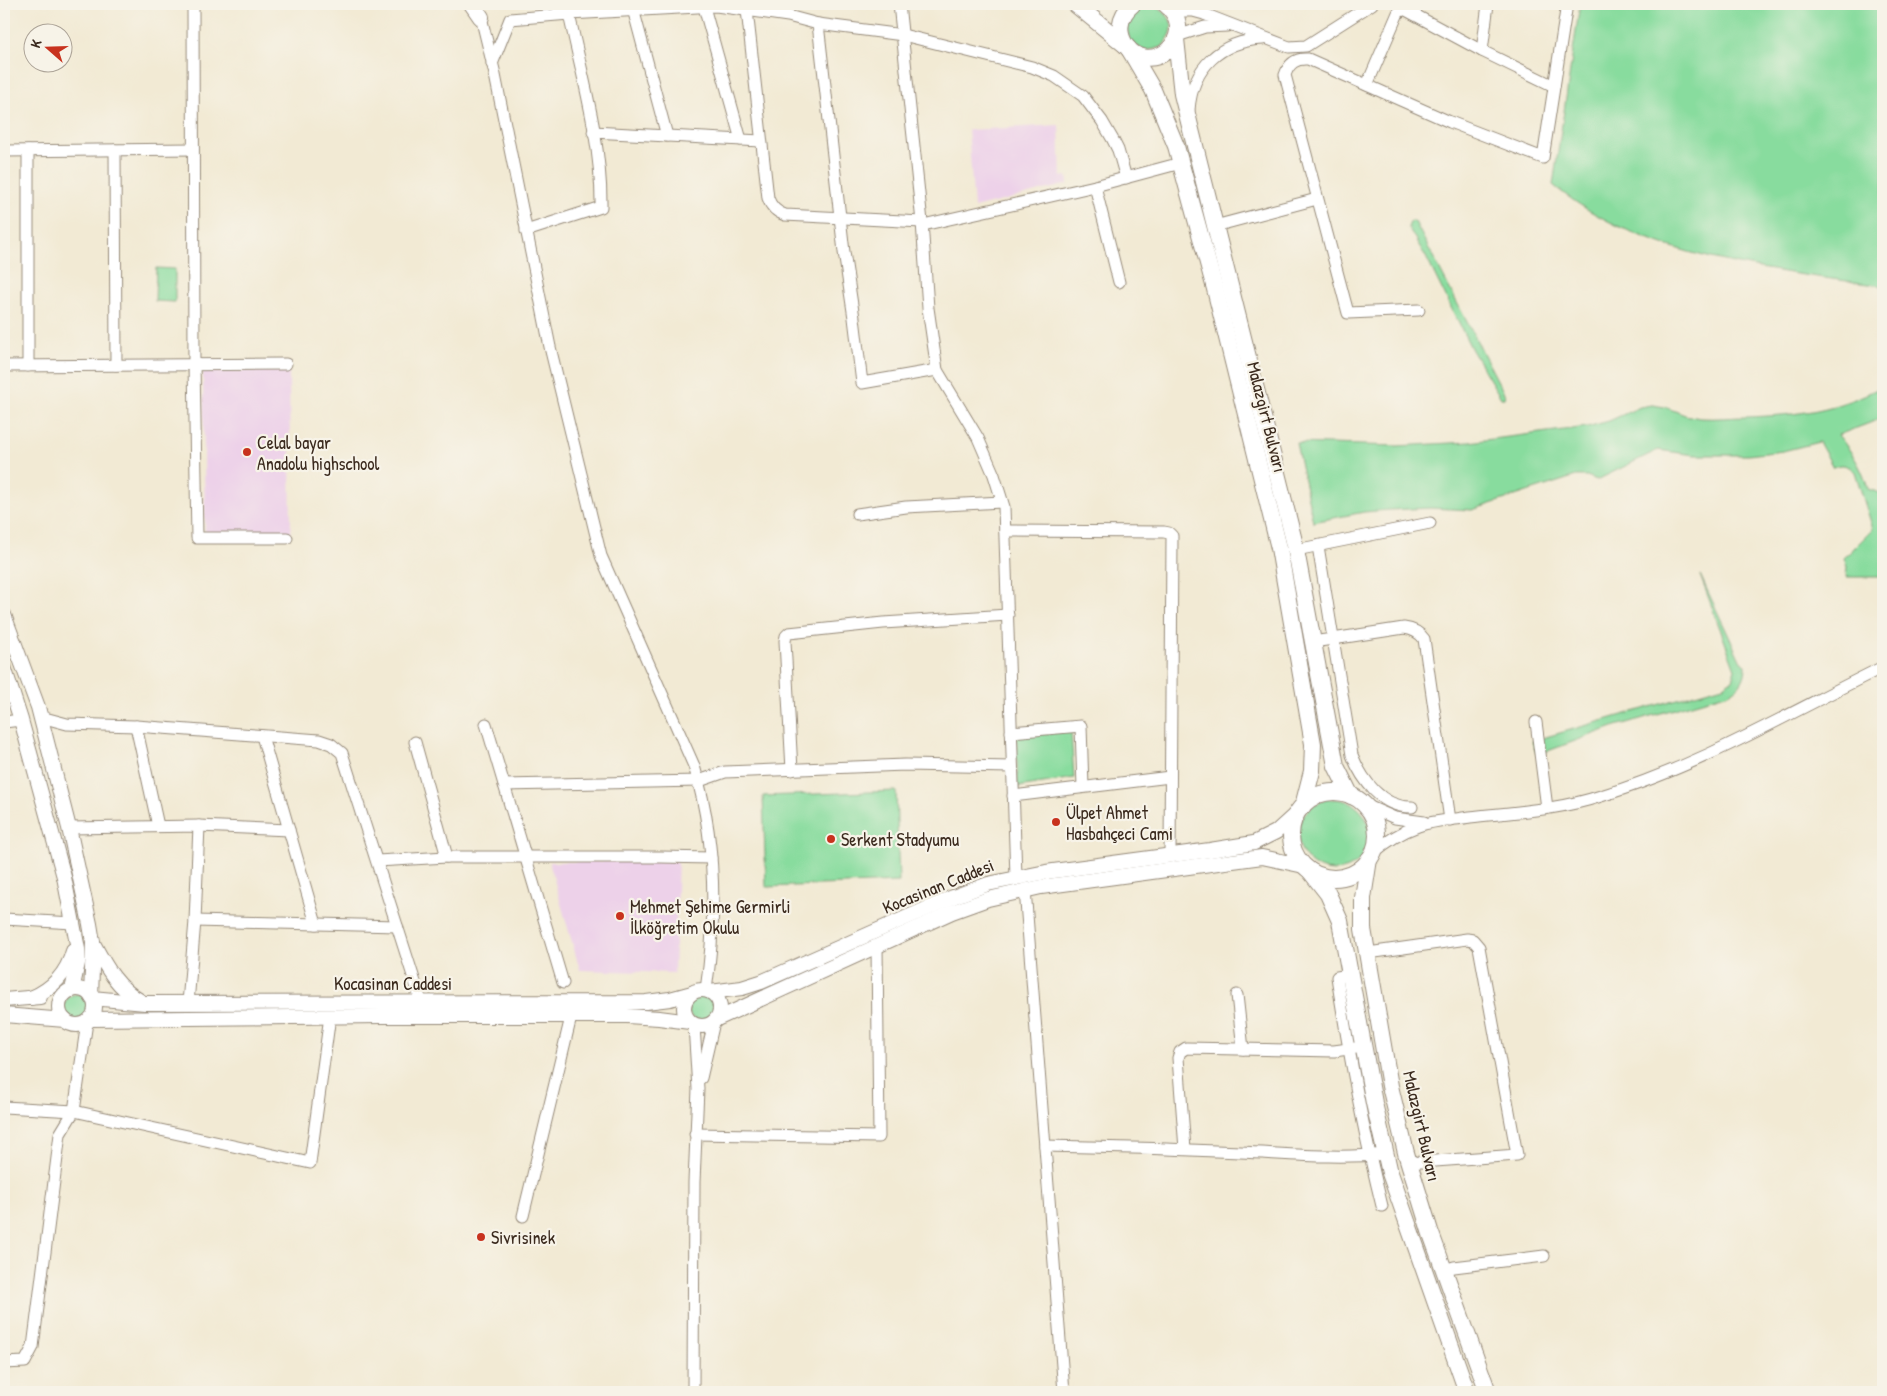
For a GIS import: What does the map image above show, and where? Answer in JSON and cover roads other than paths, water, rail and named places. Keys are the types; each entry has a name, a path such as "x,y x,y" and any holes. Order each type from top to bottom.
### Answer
{"highway":[{"path":"1075,4 1138,56 1155,57 1166,52 1177,37"},
{"path":"1127,47 1120,35 1120,23 1124,13 1133,4"},
{"name":"Malazgirt Bulvarı","path":"1169,6 1178,23 1177,37 1182,94 1189,124 1296,550 1336,766 1357,800"},
{"name":"Malazgirt Bulvarı","path":"1127,47 1160,106 1176,146 1216,289 1279,548 1313,744 1312,771 1300,809"},
{"path":"1307,869 1323,877 1338,878 1359,870 1371,856 1375,846 1376,831 1372,816 1357,800 1329,793 1315,797 1300,809 1292,825 1291,840 1295,854 1307,869 1323,886 1340,920 1350,975 1356,1049 1377,1155 1397,1197 1467,1392"},
{"name":"Malazgirt Bulvarı","path":"1371,856 1364,885 1363,929 1390,1086 1408,1163 1488,1392"}],"main road":[{"path":"4,615 40,712 69,828 93,942 92,997 95,1006 88,1021 78,1025 65,1020 4,1015"},
{"path":"4,667 21,720 64,877 78,949 78,964 70,991 60,1003 60,1012 65,1020"},
{"path":"21,720 26,725 32,726 38,723 40,712"},
{"name":"Kocasinan Caddesi","path":"92,997 145,1003 646,1002 703,992 736,989 761,982 953,897 988,884 1016,877 1254,843 1276,832 1300,809"},
{"name":"Kocasinan Caddesi","path":"715,1020 970,905 1025,889 1262,857 1307,869"},
{"path":"31,998 50,987 60,977 72,957 76,938"},
{"path":"93,942 107,970 117,983 145,1003"},
{"path":"4,1000 81,990 92,997"},
{"path":"703,992 719,1003 720,1012 715,1020 703,1026 692,1023 685,1014 684,1004 703,992"},
{"name":"Kocasinan Caddesi","path":"88,1021 330,1016 644,1016 692,1023"}],"street":[{"path":"193,4 194,364 197,538 287,538"},
{"path":"526,231 601,207 601,186 593,132 568,14 555,4"},
{"path":"899,4 922,224 928,308 938,370 978,438 994,475 1002,502 1005,531 1016,877"},
{"path":"1169,6 1192,11 1288,47 1306,46 1372,4"},
{"path":"1482,51 1488,4"},
{"path":"1419,310 1348,313 1286,75 1290,64 1296,60 1308,59 1450,122 1543,158 1566,4"},
{"path":"492,64 510,19 632,8 704,7 716,5 788,16 818,24 903,35 1032,67 1065,82 1083,96 1102,121 1118,150 1126,178"},
{"path":"480,7 550,347 601,556 699,781 706,816 711,858 713,916 703,992"},
{"path":"704,7 741,140"},
{"path":"632,8 666,136"},
{"path":"1367,85 1401,9 1554,86"},
{"path":"747,10 768,198 774,209 785,215 922,224 1095,186 1181,163"},
{"path":"818,24 840,219 862,383 938,370"},
{"path":"1177,37 1205,26 1233,26"},
{"path":"1189,124 1190,105 1194,87 1209,61 1221,51 1234,45 1250,40 1267,39"},
{"path":"1296,46 1296,60"},
{"path":"593,132 761,141"},
{"path":"4,151 193,149"},
{"path":"28,150 28,366"},
{"path":"114,150 116,365"},
{"path":"1095,186 1119,282"},
{"path":"1215,226 1317,199"},
{"path":"4,366 286,364"},
{"path":"857,514 906,507 1002,502"},
{"path":"1296,550 1430,522"},
{"path":"1005,531 1164,532 1171,534 1170,856"},
{"path":"1318,546 1350,746 1356,764 1368,784 1381,796 1403,807 1412,806"},
{"path":"792,770 785,641 789,633 883,623 1008,615"},
{"path":"1313,642 1408,628 1417,632 1424,639 1450,820"},
{"path":"1357,800 1395,818 1431,822 1547,808 1600,797 1685,764 1798,712 1883,667"},
{"path":"40,712 67,724 136,726 319,740 331,744 342,753 421,1001"},
{"path":"4,722 21,720"},
{"path":"1536,722 1547,808"},
{"path":"486,724 563,983"},
{"path":"136,726 158,826"},
{"path":"1011,732 1080,726 1083,787"},
{"path":"262,736 316,924"},
{"path":"415,742 447,857"},
{"path":"504,785 699,781 725,772 905,765 1012,767"},
{"path":"1013,796 1170,777"},
{"path":"1371,856 1398,835 1431,822"},
{"path":"69,828 199,826 289,830"},
{"path":"188,1003 195,921 199,826"},
{"path":"377,861 447,857 711,858"},
{"path":"1025,889 1064,1392"},
{"path":"4,919 73,923"},
{"path":"195,921 397,926"},
{"path":"1368,954 1466,939 1473,940 1478,948 1517,1155 1408,1163"},
{"path":"695,1134 879,1137 877,946"},
{"path":"1237,995 1243,1048"},
{"path":"4,1107 74,1111 310,1163 330,1016"},
{"path":"523,1216 571,1017"},
{"path":"698,1089 715,1020"},
{"path":"4,1363 25,1362 33,1347 60,1134 74,1111 88,1021"},
{"path":"692,1023 698,1089 693,1224 693,1392"},
{"path":"1185,1149 1178,1061 1180,1052 1189,1047 1356,1049"},
{"path":"1045,1146 1185,1149 1326,1156 1377,1155 1382,1206"},
{"path":"1444,1270 1454,1267 1544,1256"}],"place":[{"name":"Celal bayar Anadolu highschool","path":"247,452"},
{"name":"Ülpet Ahmet Hasbahçeci Cami","path":"1056,822"},
{"name":"Serkent Stadyumu","path":"831,839"},
{"name":"Mehmet Şehime Germirli İlköğretim Okulu","path":"620,916"},
{"name":"Sivrisinek","path":"481,1237"}]}
